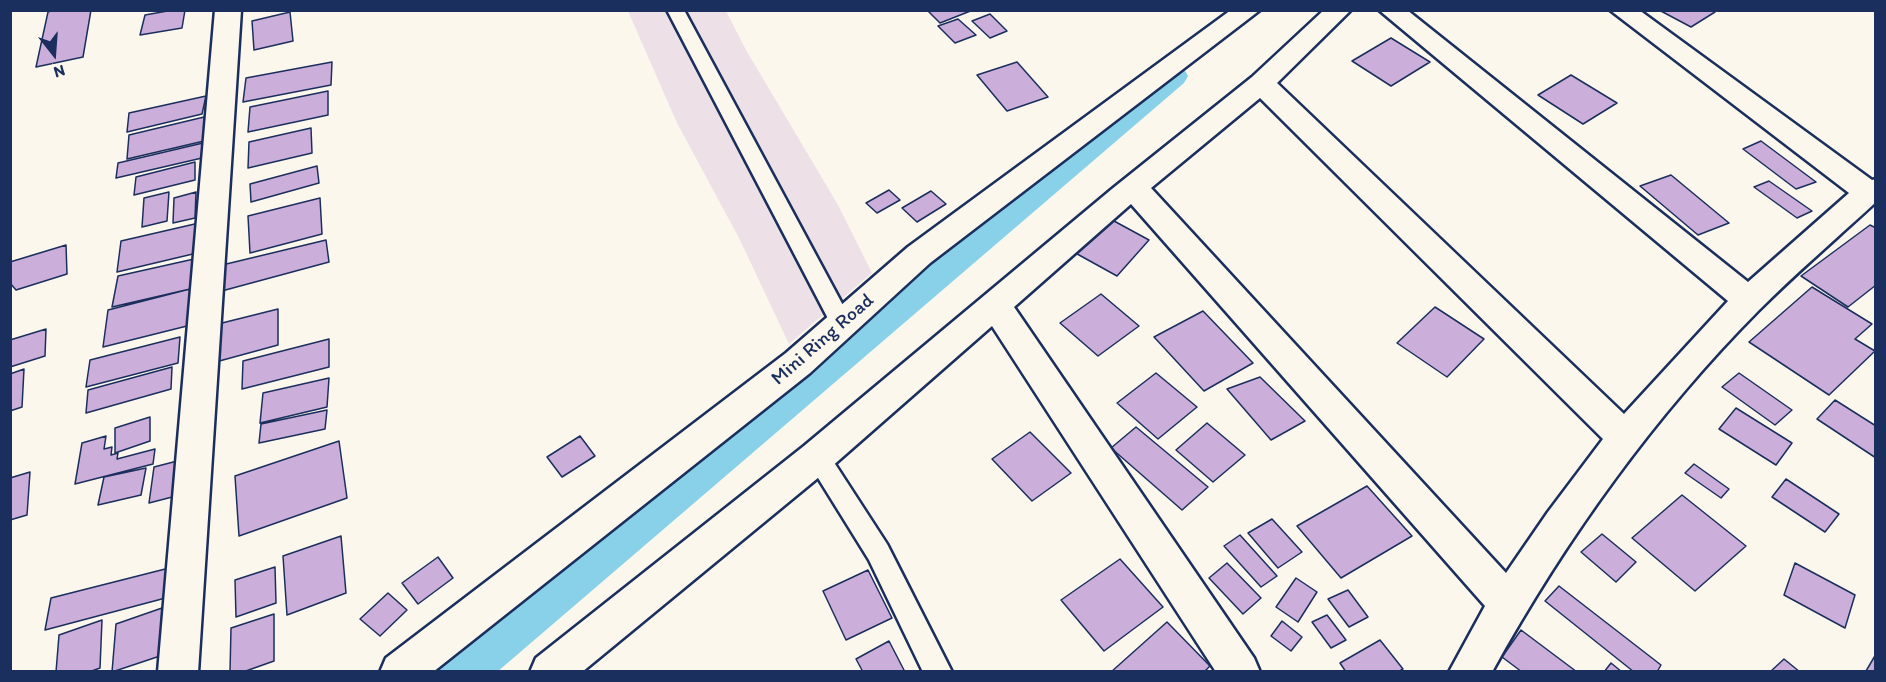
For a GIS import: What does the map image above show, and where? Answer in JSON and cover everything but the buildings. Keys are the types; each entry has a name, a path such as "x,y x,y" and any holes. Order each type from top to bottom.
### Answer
{"street":[{"path":"178,672 228,10"},
{"name":"Mini Ring Road","path":"401,671 798,363 919,255 1248,10"},
{"path":"550,672 817,457 1133,187 1261,83 1339,10"},
{"path":"1391,10 1749,301"},
{"path":"1469,672 1508,603 1625,438 1749,301 1872,190 1622,10"},
{"path":"1261,83 1625,438"},
{"path":"1133,187 1508,603"},
{"path":"996,306 1240,672"}],"lane":[{"path":"675,10 842,324"},
{"path":"817,457 878,552 938,672"}],"shaded area":[{"path":"628,11 726,11 746,50 838,205 872,273 789,344 739,238 677,123"}],"waterway":[{"path":"458,672 1172,76"}]}
